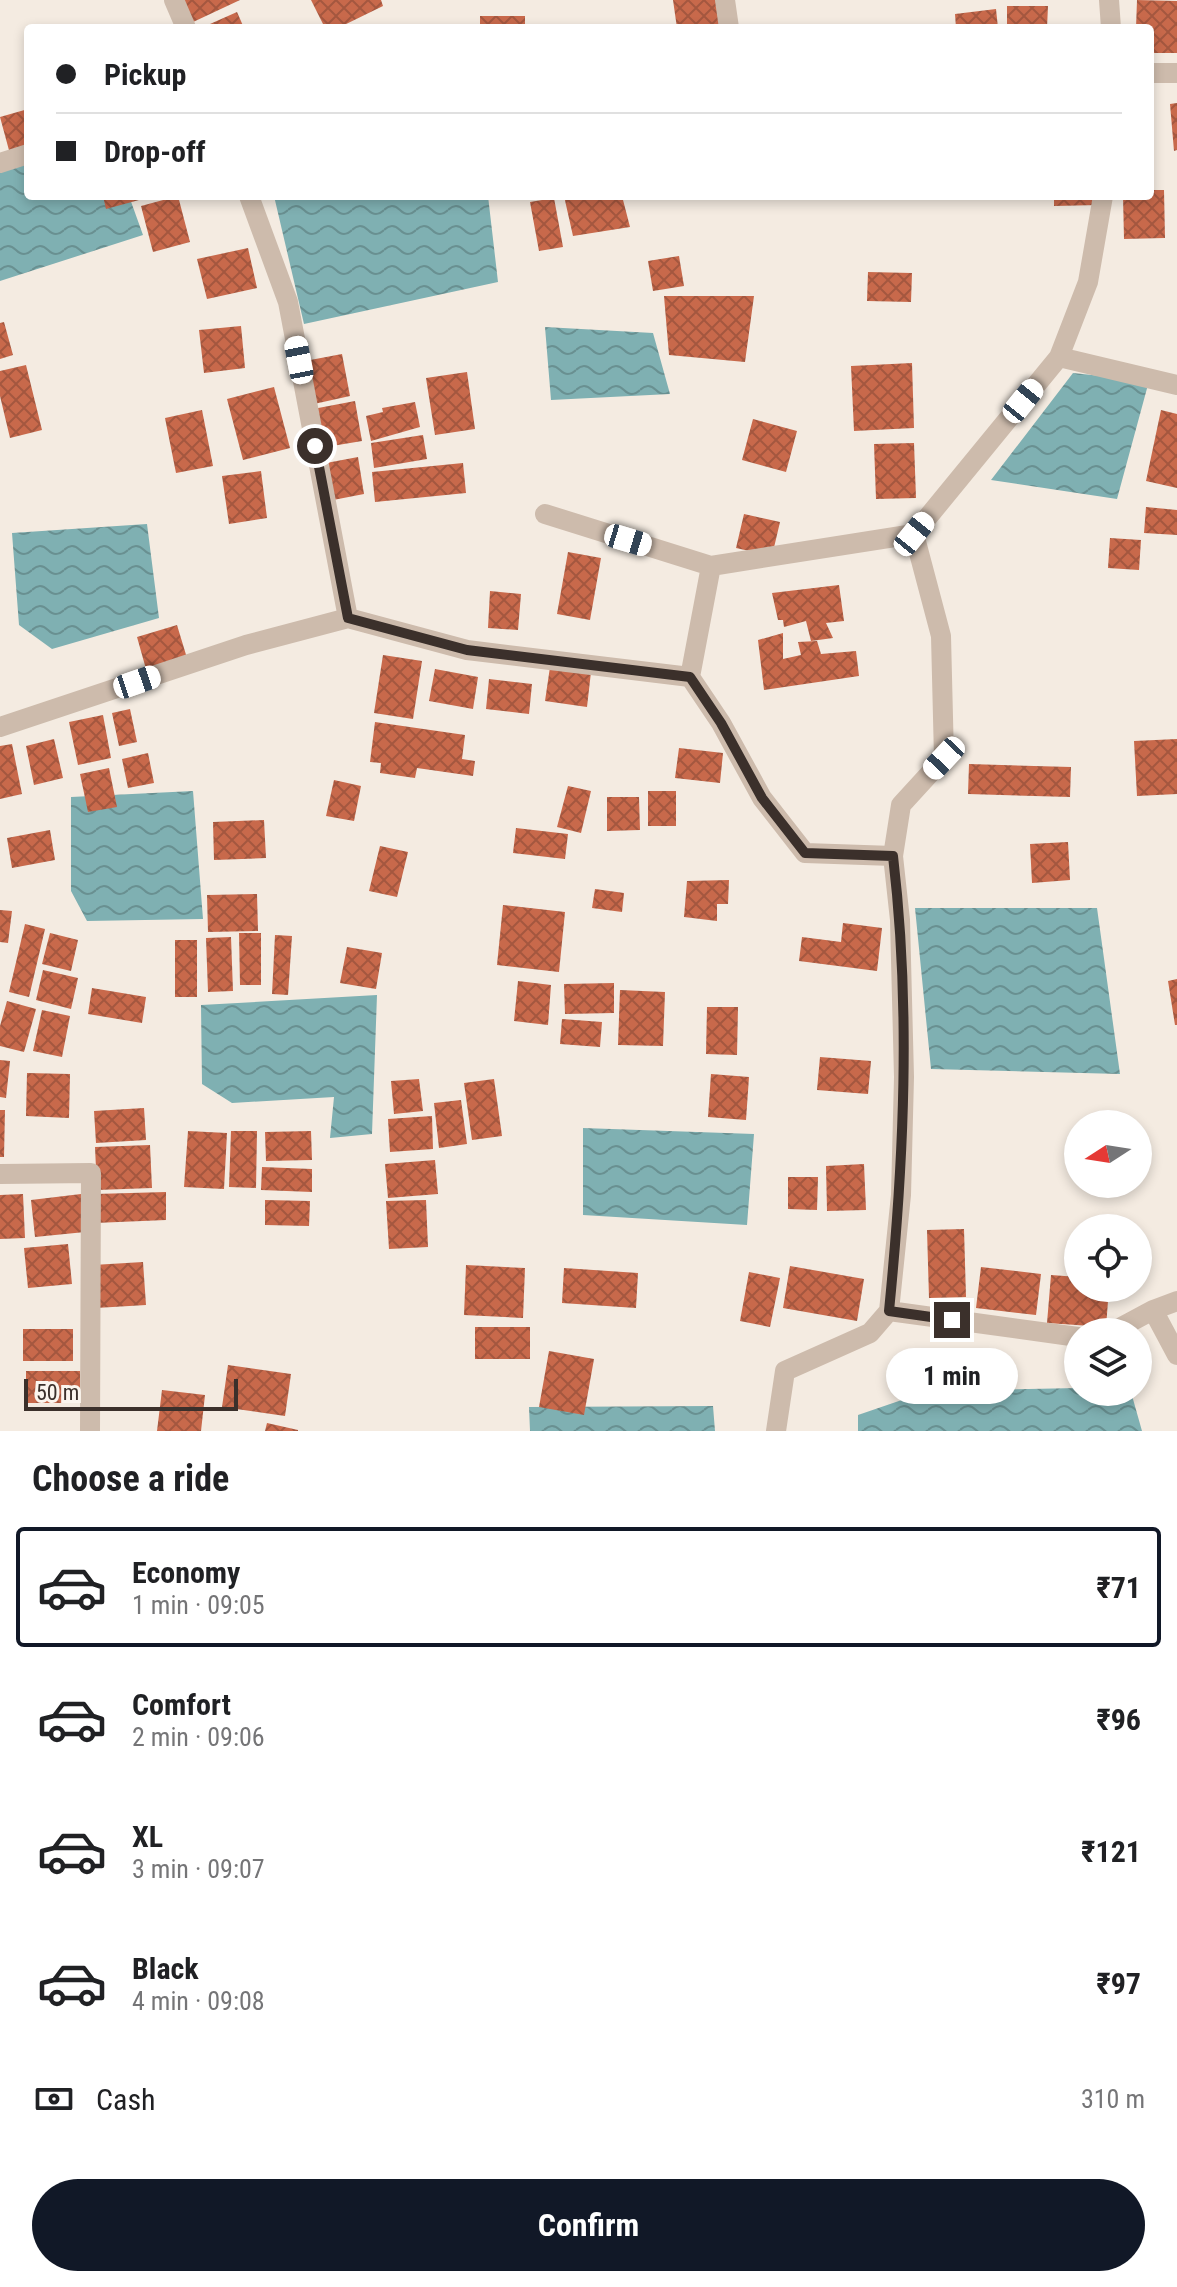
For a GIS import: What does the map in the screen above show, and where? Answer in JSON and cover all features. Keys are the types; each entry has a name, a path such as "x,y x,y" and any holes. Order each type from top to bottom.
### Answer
{"street":[{"path":"174,0 184,24"},
{"path":"725,0 728,24"},
{"path":"1109,0 1111,24"},
{"path":"1154,73 1177,73"},
{"path":"0,163 24,155"},
{"path":"250,200 288,302 348,618"},
{"path":"545,514 711,566 914,534 1059,357 1088,282 1102,200"},
{"path":"1059,357 1177,385"},
{"path":"776,1431 785,1371 870,1333 889,1311 901,1195 904,1077 900,920 893,856 901,805 944,758 941,636 914,534"},
{"path":"711,566 690,677 721,723 762,798 805,853 893,856"},
{"path":"0,727 246,645 348,618 467,650 690,677"},
{"path":"0,1174 91,1173 90,1431"},
{"path":"1138,1318 1177,1301"},
{"path":"1153,1310 1177,1355"},
{"path":"889,1311 1064,1335"}],"water":[{"path":"24,160 24,200 130,200 143,235 0,281 0,166"},
{"path":"275,200 488,200 498,282 304,324"},
{"path":"545,327 653,333 670,394 551,400"},
{"path":"1073,373 1149,381 1117,499 991,480"},
{"path":"147,524 159,618 52,649 19,625 12,533"},
{"path":"193,791 203,919 87,921 71,891 71,797"},
{"path":"915,908 1097,908 1120,1074 931,1069"},
{"path":"377,995 372,1134 330,1138 334,1097 232,1103 202,1084 201,1005"},
{"path":"583,1128 754,1134 747,1225 583,1215"},
{"path":"1064,1388 1064,1406 1135,1406 1142,1431 858,1431 858,1415 928,1391"},
{"path":"713,1406 715,1431 530,1431 529,1407"}],"building":[{"path":"180,0 240,0 191,23"},
{"path":"311,0 381,0 383,6 346,24 323,24"},
{"path":"673,0 720,0 723,24 676,24"},
{"path":"1137,0 1177,1 1177,53 1154,53 1154,24 1136,24"},
{"path":"1007,6 1048,6 1047,24 1007,24"},
{"path":"996,9 998,24 956,24 955,14"},
{"path":"237,12 242,24 210,24"},
{"path":"480,16 525,16 525,24 480,24"},
{"path":"1177,103 1177,150 1174,151 1170,104"},
{"path":"24,110 24,149 10,154 0,117"},
{"path":"1154,190 1164,190 1165,238 1124,239 1123,200 1154,200"},
{"path":"104,200 139,200 106,209"},
{"path":"163,200 179,200 190,242 153,252 141,206"},
{"path":"554,200 563,247 539,251 530,202"},
{"path":"565,200 623,200 630,227 573,236"},
{"path":"1054,200 1098,200 1099,205 1054,206"},
{"path":"248,248 257,288 207,299 197,259"},
{"path":"679,256 684,286 653,291 648,261"},
{"path":"868,272 912,273 911,302 867,301"},
{"path":"664,296 754,296 745,362 669,355"},
{"path":"4,322 13,355 0,359 0,323"},
{"path":"241,326 245,368 204,373 199,330"},
{"path":"342,354 350,396 314,404 305,361"},
{"path":"912,363 914,428 854,431 851,366"},
{"path":"26,365 42,430 10,438 0,396 0,371"},
{"path":"467,372 475,429 435,435 426,378"},
{"path":"274,387 290,448 243,460 227,399"},
{"path":"355,401 362,441 320,448 313,409"},
{"path":"415,402 420,427 371,441 366,416 383,412 382,408"},
{"path":"202,410 213,466 176,473 165,418"},
{"path":"1161,410 1177,414 1177,488 1146,481"},
{"path":"753,419 797,431 786,472 742,460"},
{"path":"423,435 427,459 374,468 371,443"},
{"path":"914,443 916,498 876,499 874,444"},
{"path":"358,457 364,494 328,501 321,464"},
{"path":"463,463 466,493 375,502 372,472"},
{"path":"261,471 267,518 229,524 222,476"},
{"path":"1146,507 1177,510 1177,535 1144,533"},
{"path":"744,514 780,522 772,556 736,548"},
{"path":"1110,538 1141,540 1139,570 1108,568"},
{"path":"568,552 601,558 590,620 557,614"},
{"path":"839,585 844,621 826,623 833,638 811,641 806,621 784,627 783,620 778,620 772,593"},
{"path":"490,591 521,594 518,630 488,628"},
{"path":"177,625 187,658 146,669 137,637"},
{"path":"783,633 783,659 801,655 798,642 817,641 821,654 856,651 859,676 764,690 758,640"},
{"path":"383,655 422,661 413,719 374,713"},
{"path":"550,667 591,672 587,707 545,701"},
{"path":"435,669 478,677 473,709 429,701"},
{"path":"489,679 532,684 529,714 486,709"},
{"path":"130,709 137,742 119,746 112,713"},
{"path":"103,715 111,758 78,765 69,722"},
{"path":"375,722 465,735 462,759 475,761 473,776 417,768 415,778 380,773 381,763 370,762"},
{"path":"54,739 63,778 34,785 26,746"},
{"path":"1177,739 1177,794 1137,796 1134,741"},
{"path":"12,744 22,794 0,799 0,746"},
{"path":"679,748 723,753 720,783 675,778"},
{"path":"148,753 154,783 128,788 122,759"},
{"path":"969,764 1071,767 1070,797 968,794"},
{"path":"109,768 117,807 88,812 80,774"},
{"path":"334,780 361,786 354,821 326,816"},
{"path":"568,786 591,791 581,833 557,827"},
{"path":"648,791 676,791 676,826 648,826"},
{"path":"607,797 639,797 640,830 607,831"},
{"path":"264,820 266,858 214,860 213,822"},
{"path":"516,828 568,834 565,859 513,853"},
{"path":"50,830 55,860 12,868 7,838"},
{"path":"1068,842 1070,880 1032,883 1030,844"},
{"path":"380,846 408,852 397,897 369,891"},
{"path":"729,880 728,904 717,904 717,921 684,917 687,881"},
{"path":"595,889 624,893 622,912 592,908"},
{"path":"257,894 258,931 208,932 207,895"},
{"path":"503,905 565,912 559,972 497,965"},
{"path":"0,910 12,911 8,943 0,942"},
{"path":"843,923 882,928 877,971 799,961 802,937 841,942"},
{"path":"25,924 45,929 29,997 9,992"},
{"path":"50,933 78,940 71,971 42,964"},
{"path":"239,933 261,933 261,985 240,985"},
{"path":"275,935 292,936 288,995 272,994"},
{"path":"231,937 233,991 208,992 206,938"},
{"path":"175,940 197,940 197,997 175,997"},
{"path":"347,947 382,953 376,989 340,983"},
{"path":"43,970 78,978 71,1009 36,1000"},
{"path":"1177,979 1177,1025 1175,1025 1168,981"},
{"path":"518,981 551,985 548,1025 514,1021"},
{"path":"614,983 614,1013 565,1014 564,984"},
{"path":"92,988 146,997 142,1023 88,1014"},
{"path":"620,990 665,992 663,1046 618,1045"},
{"path":"7,1001 36,1009 24,1052 0,1046 0,1026"},
{"path":"707,1007 738,1007 737,1055 706,1054"},
{"path":"42,1010 70,1016 62,1057 33,1051"},
{"path":"562,1019 602,1022 600,1047 560,1044"},
{"path":"820,1057 871,1061 868,1094 817,1090"},
{"path":"0,1060 10,1061 6,1098 0,1097"},
{"path":"27,1073 70,1074 69,1118 26,1116"},
{"path":"711,1074 749,1077 746,1120 708,1117"},
{"path":"419,1079 423,1111 394,1114 391,1081"},
{"path":"494,1079 502,1136 472,1140 464,1083"},
{"path":"461,1100 467,1144 439,1148 434,1103"},
{"path":"144,1108 146,1140 96,1143 94,1111"},
{"path":"0,1110 5,1110 4,1157 0,1157"},
{"path":"432,1116 433,1149 390,1152 388,1119"},
{"path":"188,1131 227,1133 224,1189 184,1187"},
{"path":"231,1131 257,1131 256,1188 229,1187"},
{"path":"311,1131 312,1160 266,1161 265,1132"},
{"path":"150,1145 152,1188 97,1190 95,1147"},
{"path":"435,1160 438,1194 388,1198 385,1164"},
{"path":"864,1164 866,1210 827,1211 826,1166"},
{"path":"262,1167 312,1169 312,1192 261,1190"},
{"path":"788,1177 818,1177 817,1210 788,1209"},
{"path":"166,1192 166,1220 95,1223 95,1194"},
{"path":"23,1194 25,1238 0,1239 0,1195"},
{"path":"81,1194 85,1232 35,1237 31,1200"},
{"path":"265,1200 310,1201 309,1226 265,1225"},
{"path":"426,1200 428,1247 389,1249 386,1201"},
{"path":"964,1229 966,1297 929,1298 927,1230"},
{"path":"68,1244 72,1284 28,1288 24,1248"},
{"path":"143,1262 146,1305 96,1308 93,1265"},
{"path":"466,1265 525,1268 523,1318 464,1315"},
{"path":"790,1266 864,1279 857,1321 783,1308"},
{"path":"981,1267 1041,1274 1036,1315 976,1308"},
{"path":"564,1268 638,1273 636,1308 562,1303"},
{"path":"749,1272 780,1278 770,1327 740,1321"},
{"path":"1051,1275 1064,1276 1064,1302 1108,1302 1107,1318 1064,1318 1064,1324 1047,1323"},
{"path":"475,1327 530,1327 530,1359 475,1359"},
{"path":"23,1329 73,1329 73,1361 23,1361"},
{"path":"549,1351 594,1359 584,1415 539,1407"},
{"path":"228,1365 291,1374 285,1416 222,1407"},
{"path":"26,1371 80,1371 80,1403 26,1403"},
{"path":"162,1390 205,1395 201,1431 157,1431"},
{"path":"267,1423 298,1430 298,1431 265,1431"}],"route":[{"path":"315,446 348,618 467,650 547,657 690,677 721,723 762,798 805,853 893,856 900,920 904,1077 901,1195 889,1311 952,1320"}]}
